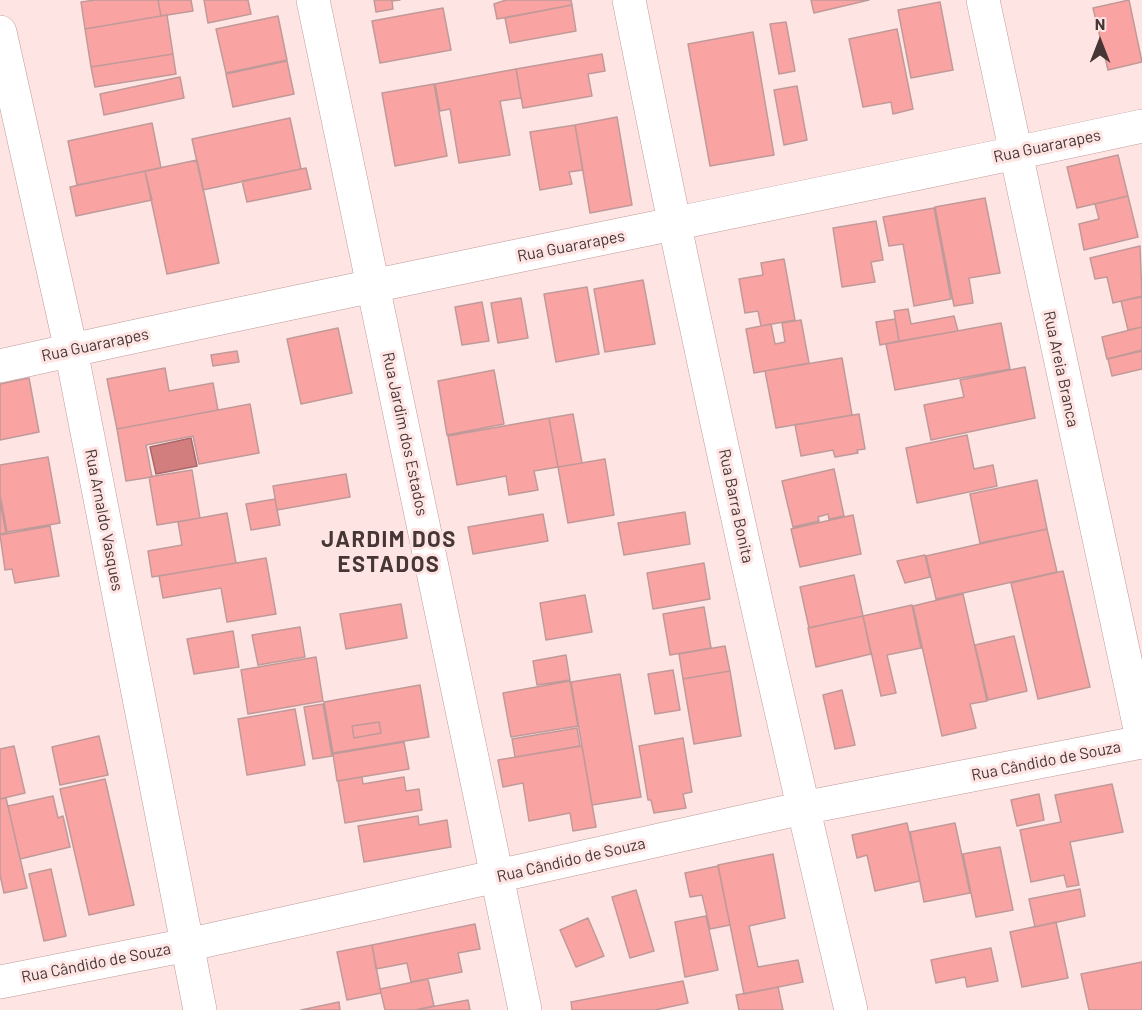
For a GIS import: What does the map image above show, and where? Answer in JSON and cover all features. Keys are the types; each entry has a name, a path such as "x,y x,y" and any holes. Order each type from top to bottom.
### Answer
{"street":[{"name":"Rua Jardim dos Estados","path":"313,0 374,285 495,877 525,1010"},
{"name":"Rua Barra Bonita","path":"629,0 674,225 803,808 851,1010"},
{"name":"Rua Areia Branca","path":"983,0 1014,153 1142,740"},
{"name":"Rua Arnaldo Vasques","path":"0,32 71,350 200,1010"},
{"name":"Rua Guararapes","path":"0,366 374,285 674,225 1142,126"},
{"name":"Rua Cândido de Souza","path":"0,982 187,945 803,808 1142,740"}],"shaded area":[{"path":"191,438 197,466 156,474 150,447"}],"building":[{"path":"158,0 161,16 85,29 81,2"},
{"path":"158,0 191,0 193,11 161,16"},
{"path":"204,0 248,0 251,14 208,23"},
{"path":"374,0 400,0 392,1 393,9 376,12"},
{"path":"506,0 571,0 572,5 497,19 494,4"},
{"path":"811,0 869,0 814,13"},
{"path":"1129,0 1142,62 1108,70 1093,8"},
{"path":"940,2 953,70 911,78 898,10"},
{"path":"572,5 576,31 510,43 505,18"},
{"path":"443,8 451,50 380,63 372,21"},
{"path":"167,15 173,54 91,67 85,29"},
{"path":"278,16 287,60 226,73 216,29"},
{"path":"786,22 795,71 779,74 770,24"},
{"path":"897,29 913,109 893,114 891,102 863,107 849,39"},
{"path":"753,32 774,155 710,166 688,44"},
{"path":"173,54 176,74 95,87 91,67"},
{"path":"602,54 605,71 588,74 592,96 523,108 516,69"},
{"path":"287,61 294,94 233,107 226,74"},
{"path":"516,69 521,98 500,101 510,155 459,163 450,109 440,111 435,84"},
{"path":"180,77 184,98 104,115 100,94"},
{"path":"434,84 447,156 395,166 382,93"},
{"path":"797,86 807,140 784,145 774,90"},
{"path":"617,117 632,205 590,213 575,125"},
{"path":"290,118 301,169 203,190 192,139"},
{"path":"152,123 161,168 77,185 68,141"},
{"path":"575,125 583,170 569,172 572,184 540,190 530,132"},
{"path":"1118,155 1128,196 1077,208 1067,167"},
{"path":"197,160 219,263 167,274 145,171"},
{"path":"306,168 311,189 247,202 242,181"},
{"path":"145,171 152,200 76,216 70,187"},
{"path":"1128,196 1138,237 1084,250 1079,224 1099,219 1095,204"},
{"path":"985,198 1000,273 969,278 973,303 954,306 935,207"},
{"path":"934,208 951,299 914,306 903,244 889,246 883,217"},
{"path":"876,221 883,260 871,262 875,282 842,287 833,228"},
{"path":"1140,246 1142,296 1113,303 1107,277 1095,279 1090,258"},
{"path":"784,259 795,320 761,326 758,311 745,313 739,279 763,275 761,263"},
{"path":"643,280 655,344 605,352 594,289"},
{"path":"587,287 599,354 556,362 544,294"},
{"path":"1142,297 1142,327 1128,330 1121,301"},
{"path":"521,298 528,338 498,343 491,303"},
{"path":"482,302 489,341 462,345 455,307"},
{"path":"908,309 911,324 954,316 958,331 899,341 894,311"},
{"path":"895,319 899,341 880,345 876,322"},
{"path":"801,320 809,363 754,373 746,329 771,324 775,344 785,342 782,323"},
{"path":"1001,323 1010,369 895,390 886,344"},
{"path":"1142,327 1142,350 1107,359 1102,337"},
{"path":"338,328 352,393 301,404 287,339"},
{"path":"237,351 239,362 213,366 211,355"},
{"path":"1142,351 1142,369 1112,376 1108,359"},
{"path":"842,358 852,415 776,428 765,371"},
{"path":"1025,367 1035,418 931,440 924,405 964,397 960,380"},
{"path":"165,368 169,391 213,383 218,410 117,429 107,379"},
{"path":"494,370 504,424 447,435 438,381"},
{"path":"29,378 39,432 0,440 0,384"},
{"path":"250,404 259,453 199,464 193,436 146,445 152,477 126,481 117,429"},
{"path":"573,414 582,463 558,467 549,418"},
{"path":"859,414 865,449 857,450 858,453 835,457 833,450 801,456 795,425"},
{"path":"549,418 558,467 534,471 538,490 509,495 506,476 457,485 448,436"},
{"path":"967,435 974,469 993,465 997,486 917,503 906,448"},
{"path":"48,457 60,523 7,532 0,495 0,465"},
{"path":"605,459 614,515 568,523 558,467"},
{"path":"834,469 844,516 829,519 828,514 818,517 819,521 793,527 782,481"},
{"path":"192,470 200,518 157,525 149,477"},
{"path":"346,474 350,497 277,510 273,486"},
{"path":"1037,480 1047,529 980,543 970,494"},
{"path":"275,499 280,525 251,530 246,504"},
{"path":"0,501 6,533 0,534"},
{"path":"685,512 690,544 624,555 618,523"},
{"path":"227,513 236,563 152,577 148,551 182,545 178,522"},
{"path":"543,514 548,541 473,554 468,527"},
{"path":"853,515 861,554 800,567 791,529"},
{"path":"50,526 59,576 15,583 12,569 5,570 0,535"},
{"path":"1047,529 1057,572 936,599 926,556"},
{"path":"925,555 930,577 905,583 897,561"},
{"path":"266,558 276,614 227,622 221,588 163,598 159,576"},
{"path":"704,563 710,599 653,609 647,573"},
{"path":"1063,571 1090,687 1038,699 1011,583"},
{"path":"854,575 863,616 809,628 800,587"},
{"path":"963,594 987,701 970,704 976,728 942,736 913,606"},
{"path":"585,595 592,632 546,640 540,603"},
{"path":"401,604 407,638 346,649 340,614"},
{"path":"912,605 921,648 887,655 896,693 881,696 863,616"},
{"path":"704,607 711,648 670,655 663,614"},
{"path":"863,616 871,654 816,667 808,628"},
{"path":"300,627 305,657 258,665 252,635"},
{"path":"233,631 239,667 194,674 187,639"},
{"path":"1014,636 1027,691 988,700 975,645"},
{"path":"725,646 730,671 683,679 679,654"},
{"path":"566,655 570,680 537,685 533,661"},
{"path":"316,657 323,701 248,714 241,670"},
{"path":"673,670 680,710 655,714 648,674"},
{"path":"730,671 741,736 694,744 683,679"},
{"path":"620,674 641,797 592,805 571,682"},
{"path":"570,681 578,726 511,737 503,693"},
{"path":"420,685 429,737 333,753 324,702","holes":["379,722 381,733 354,738 352,726"]},
{"path":"842,690 855,745 835,749 823,695"},
{"path":"323,704 332,756 313,759 304,707"},
{"path":"295,709 305,765 247,775 238,719"},
{"path":"379,722 381,733 354,738 352,726"},
{"path":"577,728 580,746 515,757 512,739"},
{"path":"99,736 108,775 60,785 52,747"},
{"path":"683,738 692,792 683,794 686,808 654,813 651,800 648,800 639,746"},
{"path":"404,742 409,769 337,781 333,754"},
{"path":"14,746 25,793 0,799 0,749"},
{"path":"582,746 596,827 573,831 570,813 529,821 523,783 503,787 498,760"},
{"path":"362,777 363,784 404,777 406,791 419,789 422,810 345,823 338,781"},
{"path":"105,779 134,905 89,915 60,789"},
{"path":"1112,784 1123,832 1070,842 1079,885 1067,887 1064,875 1031,882 1020,830 1061,822 1055,795"},
{"path":"1039,794 1044,820 1017,826 1011,800"},
{"path":"53,796 58,818 63,816 70,847 20,859 8,806"},
{"path":"6,798 27,888 4,893 0,875 0,799"},
{"path":"418,816 419,825 447,820 451,847 364,862 358,826"},
{"path":"907,823 920,881 875,891 867,855 857,858 852,835"},
{"path":"955,823 970,893 924,902 910,832"},
{"path":"1000,847 1013,910 976,917 963,854"},
{"path":"773,854 785,918 749,926 758,967 798,960 803,982 744,994 718,865"},
{"path":"718,866 730,925 710,929 702,895 690,897 685,873"},
{"path":"51,869 66,936 44,941 29,874"},
{"path":"1080,889 1085,916 1035,927 1029,899"},
{"path":"636,890 654,951 630,958 612,897"},
{"path":"706,916 718,970 685,977 675,922"},
{"path":"588,918 604,956 576,967 560,930"},
{"path":"1056,922 1068,978 1022,987 1010,932"},
{"path":"475,924 480,949 458,953 462,972 411,982 407,963 376,969 372,945"},
{"path":"372,945 381,993 347,1000 337,952"},
{"path":"991,948 998,981 967,987 965,977 936,983 931,960"},
{"path":"1142,962 1142,1010 1089,1010 1081,974"},
{"path":"428,979 434,1006 415,1010 385,1010 380,989"},
{"path":"683,981 688,1003 655,1010 572,1010 571,1002"},
{"path":"778,987 783,1010 739,1010 736,995"},
{"path":"468,1000 470,1010 415,1010"},
{"path":"339,1002 340,1010 301,1010"}],"district":[{"name":"JARDIM DOS ESTADOS","path":"389,552"}]}
